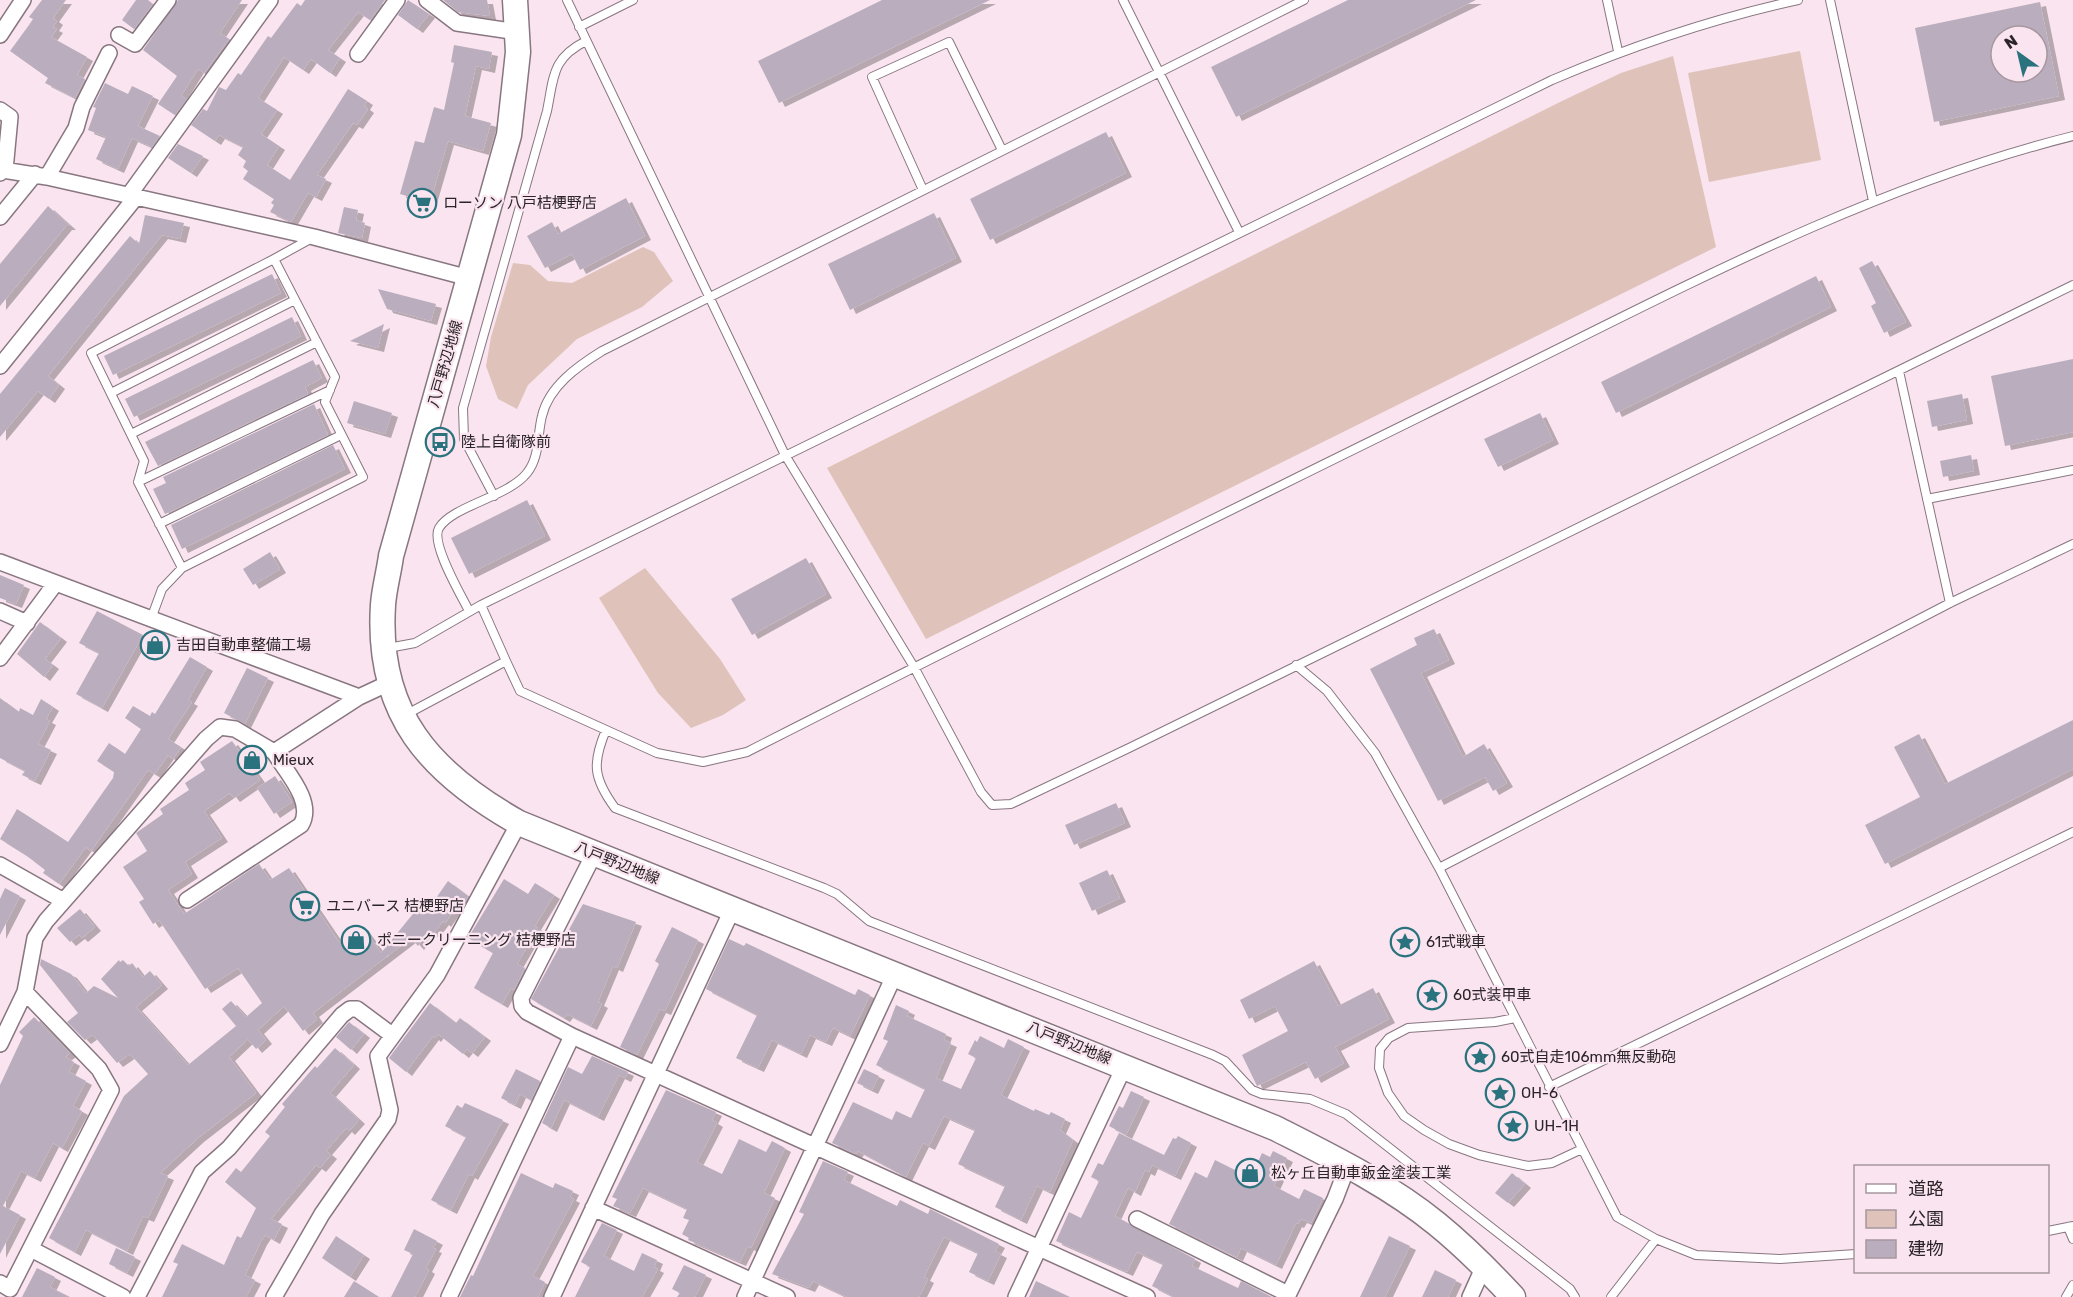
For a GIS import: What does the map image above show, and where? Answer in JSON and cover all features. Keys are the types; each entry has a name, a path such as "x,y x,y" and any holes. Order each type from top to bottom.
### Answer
{"main road":[{"name":"八戸野辺地線","path":"515,0 518,52 509,135 392,556 383,604 383,648 389,683 403,716 424,748 446,774 478,800 519,823 732,910 1125,1065 1275,1128 1348,1165 1435,1223 1484,1266 1513,1297"}],"street":[{"path":"0,35 23,0"},
{"path":"119,35 135,44 168,0"},
{"path":"0,366 132,196 270,0"},
{"path":"358,54 397,0"},
{"path":"427,0 457,23 517,32"},
{"path":"0,217 41,176 76,128 82,107 109,53"},
{"path":"0,110 10,117 2,172 41,176 314,237 470,278"},
{"path":"0,562 359,697"},
{"path":"0,658 55,584"},
{"path":"0,611 27,623"},
{"path":"274,752 359,697 389,683"},
{"path":"0,1044 25,992 35,938 62,900 206,739 220,727 234,729 274,752 306,804 306,816 301,825 187,900"},
{"path":"274,1297 322,1214 388,1119 390,1110 378,1056 437,975 519,823"},
{"path":"594,854 522,998 522,1006 527,1012 572,1036 1147,1297"},
{"path":"0,865 62,900"},
{"path":"552,1297 732,910"},
{"path":"745,1297 895,974"},
{"path":"0,1283 10,1288 111,1090 99,1069 25,992"},
{"path":"137,1297 202,1172 229,1148 342,1015 350,1009 357,1009 392,1035"},
{"path":"449,1297 572,1036"},
{"path":"1016,1297 1125,1065"},
{"path":"1137,1219 1287,1296 1335,1199 1348,1165"},
{"path":"593,1208 787,1297"},
{"path":"31,1249 123,1297"},
{"path":"1470,1297 1484,1266"}],"lane":[{"path":"567,0 785,455 914,667 981,792 992,805 1011,804 2073,285"},
{"path":"579,27 633,0"},
{"path":"1123,0 1239,232"},
{"path":"1607,0 1618,51"},
{"path":"383,648 415,643 481,604 1552,80 1618,51 1692,26 1798,0"},
{"path":"1830,0 1873,201"},
{"path":"469,611 436,542 438,528 448,519 515,485 528,472 536,457 542,414 573,369 602,351 1299,1"},
{"path":"494,496 464,439 464,408 548,111 556,65 563,55 586,41"},
{"path":"923,190 872,77 948,42 1002,150"},
{"path":"481,604 520,691 657,753 703,762 747,752 1550,352 1812,227 1945,173 2016,150 2073,136"},
{"path":"182,568 138,482 144,461 91,353 314,237"},
{"path":"151,619 162,589 182,568 363,477 325,402 335,377 274,259"},
{"path":"111,393 295,300"},
{"path":"131,434 317,342"},
{"path":"1899,370 1950,603"},
{"path":"138,482 330,390"},
{"path":"159,524 341,435"},
{"path":"1927,500 2073,470"},
{"path":"1439,868 1950,603 2073,544"},
{"path":"403,716 506,661"},
{"path":"1296,665 1327,691 1375,753 1439,868 1617,1217 1656,1239 1696,1255 1780,1259 1854,1254"},
{"path":"606,730 596,754 597,768 600,783 615,808 824,888 837,894 869,921 1213,1055 1225,1061 1252,1090 1262,1094 1310,1099 1346,1114 1570,1289 1575,1297"},
{"path":"1549,1087 2073,832"},
{"path":"1515,1018 1495,1022 1408,1028 1389,1038 1380,1049 1379,1068 1388,1093 1404,1116 1424,1130 1449,1144 1479,1155 1528,1166 1552,1163 1582,1149"},
{"path":"2049,1232 2071,1227 2073,1239"},
{"path":"1611,1297 1656,1239"},
{"path":"2066,1297 2073,1285"}],"green space":[{"path":"1800,51 1821,160 1709,182 1688,73"},
{"path":"1673,56 1716,247 926,639 827,468 1560,102 1621,73"},
{"path":"643,247 654,252 673,281 642,307 577,339 528,385 517,409 498,399 486,366 491,337 513,263 530,265 548,281 572,283"},
{"path":"645,568 720,659 746,700 723,715 691,728 658,693 599,598"}],"building":[{"path":"42,0 66,0 53,18 57,21 53,27 57,29 51,37 87,57 77,75 85,79 75,98 45,83 48,78 10,51 33,19 29,17"},
{"path":"136,0 148,0 153,4 134,29 122,20"},
{"path":"178,0 242,0 220,33 229,39 204,73 198,69 181,96 187,99 175,115 158,104 177,76 143,50"},
{"path":"305,0 385,0 370,20 358,12 328,50 340,58 330,73 311,59 303,70 284,57 258,98 277,110 261,134 279,146 267,165 290,180 348,89 367,101 364,106 368,109 357,125 353,123 317,175 326,179 316,197 308,193 291,222 270,212 274,199 243,179 248,171 243,167 246,161 238,155 243,147 219,135 215,141 191,125 203,109 207,111 219,87 226,90 238,73 241,75 268,36 271,38 297,3 301,6"},
{"path":"408,0 429,14 417,29 398,15"},
{"path":"443,0 487,0 490,16 458,12"},
{"path":"882,0 990,0 779,103 758,61"},
{"path":"1348,0 1476,0 1236,117 1211,67"},
{"path":"2040,2 2044,24 1989,24 1989,84 2049,84 2049,47 2059,96 1934,122 1915,28"},
{"path":"454,45 492,52 489,69 476,66 465,116 491,123 483,151 448,141 430,203 400,194 415,141 424,143 434,107 444,110 454,63 451,62"},
{"path":"105,83 128,94 132,86 153,96 138,126 160,136 152,147 132,138 118,169 96,159 106,137 88,130 96,108 93,107"},
{"path":"1106,132 1126,173 990,240 970,199"},
{"path":"178,144 203,156 191,173 168,158"},
{"path":"626,198 645,236 580,270 572,254 545,268 527,236 552,222 558,234"},
{"path":"48,206 70,226 66,226 0,306 0,264"},
{"path":"344,207 358,210 356,220 365,223 362,238 338,233"},
{"path":"934,213 956,258 850,310 828,264"},
{"path":"145,215 184,223 180,239 162,235 48,376 59,385 49,399 38,391 0,437 0,394 130,236 139,244"},
{"path":"1872,261 1906,322 1884,333 1871,306 1876,303 1859,268"},
{"path":"272,274 281,293 113,375 104,356"},
{"path":"1816,276 1831,307 1616,413 1601,382"},
{"path":"378,289 436,304 431,321 387,309"},
{"path":"292,317 301,336 134,417 125,399"},
{"path":"384,324 378,348 350,341"},
{"path":"2073,359 2073,432 2005,446 1991,376"},
{"path":"313,360 322,378 305,387 308,394 158,466 145,442"},
{"path":"1962,394 1967,420 1932,427 1927,401"},
{"path":"354,401 392,413 385,434 347,423"},
{"path":"314,404 328,435 165,514 153,489 166,483 163,477"},
{"path":"1540,413 1553,440 1498,467 1484,439"},
{"path":"333,445 345,469 182,549 171,525"},
{"path":"1971,455 1974,471 1943,477 1940,461"},
{"path":"527,500 545,536 469,574 451,538"},
{"path":"270,552 280,569 253,585 243,569"},
{"path":"806,558 826,594 752,635 731,599"},
{"path":"0,575 24,585 16,604 0,598"},
{"path":"97,611 143,635 102,708 76,694 99,653 79,643"},
{"path":"40,622 61,638 45,659 53,665 44,677 17,654"},
{"path":"1434,629 1449,660 1421,673 1463,757 1484,744 1507,783 1493,791 1485,777 1438,801 1370,669 1417,645 1414,638"},
{"path":"190,657 207,667 188,700 192,702 168,739 181,747 173,759 168,755 155,774 148,770 91,851 86,847 59,884 43,873 45,870 27,856 0,839 17,809 68,842 113,778 114,772 97,761 109,743 125,754 141,729 125,718 133,706 150,716 152,712 155,714"},
{"path":"247,668 268,678 245,724 224,713"},
{"path":"0,698 19,712 20,708 33,715 41,699 53,707 46,719 50,721 38,744 51,750 35,781 22,775 25,771 0,758"},
{"path":"2073,720 2073,769 1885,864 1865,825 1920,797 1894,747 1919,734 1945,784"},
{"path":"232,741 260,780 234,798 230,793 204,811 222,838 185,862 192,874 168,890 184,914 259,864 270,880 289,868 339,942 362,926 381,953 421,904 424,907 431,898 434,901 448,881 468,896 459,913 455,909 433,934 429,931 418,946 411,938 313,1013 317,1019 303,1031 284,1006 258,1030 266,1040 256,1049 248,1039 229,1057 256,1093 198,1138 160,1173 168,1176 148,1218 143,1216 127,1251 86,1230 75,1252 49,1238 124,1096 148,1074 130,1054 117,1063 94,1036 85,1040 67,1022 78,1013 40,965 41,959 71,974 86,993 94,986 118,998 101,979 119,960 120,962 123,960 129,966 132,963 143,977 150,971 162,985 136,1007 188,1065 236,1026 222,1009 231,1001 246,1017 262,1003 238,968 205,989 159,920 153,924 139,902 144,899 123,867 147,851 136,833 163,814 160,809 189,790 185,783 205,770 200,762"},
{"path":"275,776 292,802 274,814 257,788"},
{"path":"1116,803 1125,823 1074,845 1065,825"},
{"path":"1107,870 1120,898 1092,911 1079,883"},
{"path":"504,879 528,894 535,883 554,895 535,926 538,928 517,964 525,968 514,990 511,988 502,1004 474,988 493,953 468,938"},
{"path":"5,888 20,896 0,935 0,899"},
{"path":"583,904 636,922 617,968 613,966 598,1002 602,1004 591,1026 567,1014 564,1018 531,999"},
{"path":"80,909 95,927 82,938 79,935 70,942 57,928"},
{"path":"672,927 698,940 665,1011 660,1009 637,1055 620,1047 659,964 655,961"},
{"path":"729,939 744,946 746,943 855,995 858,989 870,995 850,1036 833,1028 826,1042 810,1035 801,1054 772,1040 758,1068 736,1058 757,1015 706,989"},
{"path":"1314,961 1338,1006 1373,988 1389,1019 1335,1047 1344,1063 1315,1079 1306,1062 1257,1086 1242,1055 1288,1031 1275,1006 1249,1019 1240,1000"},
{"path":"430,1003 456,1023 460,1018 485,1037 472,1053 467,1049 463,1054 438,1034 435,1038 433,1036 406,1072 389,1058"},
{"path":"896,1005 909,1011 907,1016 946,1034 944,1040 951,1043 936,1078 961,1089 976,1058 968,1054 975,1040 977,1042 980,1036 1004,1048 1008,1039 1024,1047 1001,1095 1034,1111 1035,1109 1049,1115 1051,1112 1065,1119 1060,1130 1073,1140 1050,1192 1037,1186 1021,1220 995,1207 1005,1186 958,1164 975,1130 944,1116 929,1146 923,1143 906,1177 858,1151 856,1154 832,1143 853,1102 892,1120 896,1111 911,1118 925,1089 876,1065 888,1041 883,1039"},
{"path":"34,1017 70,1053 65,1057 74,1062 69,1072 86,1081 73,1106 82,1111 62,1148 53,1143 35,1178 21,1171 3,1206 20,1215 0,1254 0,1085 23,1036 19,1032"},
{"path":"349,1022 364,1034 351,1050 336,1037"},
{"path":"335,1048 354,1065 330,1093 359,1120 349,1131 346,1128 326,1151 331,1155 320,1168 316,1165 271,1219 282,1224 274,1240 265,1235 261,1241 245,1275 255,1280 246,1297 162,1297 178,1264 173,1262 182,1244 224,1265 237,1236 241,1238 256,1208 225,1182 236,1168 241,1172 270,1136 265,1132 285,1107 282,1104 315,1066 317,1068"},
{"path":"592,1056 628,1072 625,1078 619,1075 598,1117 564,1100 551,1128 542,1123 568,1067 582,1074"},
{"path":"516,1069 540,1081 531,1100 520,1094 515,1105 501,1098"},
{"path":"864,1069 879,1076 872,1090 857,1083"},
{"path":"666,1090 716,1112 712,1120 717,1123 697,1162 722,1174 739,1139 766,1152 772,1141 785,1148 764,1193 775,1198 751,1248 748,1246 740,1262 688,1240 689,1238 682,1234 689,1220 683,1218 687,1209 643,1188 630,1213 613,1206 617,1199 612,1197"},
{"path":"1131,1091 1144,1097 1126,1135 1109,1126 1119,1106 1123,1108"},
{"path":"465,1103 503,1120 472,1176 469,1174 451,1210 431,1200 466,1137 445,1126 457,1105 462,1108"},
{"path":"1119,1133 1164,1155 1173,1138 1176,1139 1178,1136 1191,1143 1175,1176 1152,1165 1149,1172 1145,1170 1135,1192 1128,1188 1115,1216 1195,1259 1192,1266 1238,1288 1241,1281 1272,1297 1174,1297 1152,1286 1163,1264 1137,1252 1127,1272 1056,1241 1069,1212 1081,1218 1099,1181 1091,1177 1098,1163 1103,1165"},
{"path":"1273,1151 1287,1158 1274,1186 1299,1199 1304,1189 1323,1198 1311,1223 1301,1219 1298,1224 1296,1223 1276,1265 1241,1248 1237,1257 1169,1224 1195,1172 1207,1178 1215,1160 1251,1178 1262,1153 1270,1157"},
{"path":"823,1161 848,1172 844,1180 897,1206 900,1200 928,1214 930,1209 999,1244 995,1251 1001,1254 988,1281 969,1272 978,1253 944,1237 924,1277 928,1279 919,1297 847,1297 813,1281 809,1288 772,1274 804,1214 799,1212"},
{"path":"521,1173 553,1188 555,1183 573,1191 570,1197 574,1199 533,1276 545,1282 538,1297 460,1297 471,1275 473,1276"},
{"path":"1512,1173 1525,1184 1508,1203 1495,1193"},
{"path":"602,1223 617,1230 604,1256 634,1271 642,1253 657,1260 654,1267 658,1269 642,1297 575,1297 590,1267 581,1262"},
{"path":"414,1229 437,1241 433,1248 436,1249 426,1268 429,1270 415,1297 391,1297 413,1254 404,1250"},
{"path":"336,1236 364,1255 350,1277 322,1258"},
{"path":"1389,1236 1410,1246 1385,1297 1360,1297"},
{"path":"116,1248 135,1257 127,1273 109,1264"},
{"path":"684,1265 706,1275 695,1297 677,1297 680,1293 672,1289"},
{"path":"37,1268 55,1277 50,1287 70,1297 22,1297"},
{"path":"1435,1270 1456,1280 1448,1297 1422,1297"},
{"path":"354,1281 379,1297 344,1297"},
{"path":"1036,1281 1070,1297 1029,1297"}],"place":[{"name":"ローソン 八戸桔梗野店","path":"422,203"},
{"name":"陸上自衛隊前","path":"440,442"},
{"name":"吉田自動車整備工場","path":"155,645"},
{"name":"Mieux","path":"252,760"},
{"name":"ユニバース 桔梗野店","path":"305,906"},
{"name":"ポニークリーニング 桔梗野店","path":"356,940"},
{"name":"61式戦車","path":"1405,942"},
{"name":"60式装甲車","path":"1432,995"},
{"name":"60式自走106mm無反動砲","path":"1480,1057"},
{"name":"OH-6","path":"1500,1093"},
{"name":"UH-1H","path":"1513,1126"},
{"name":"松ヶ丘自動車鈑金塗装工業","path":"1250,1173"}]}
